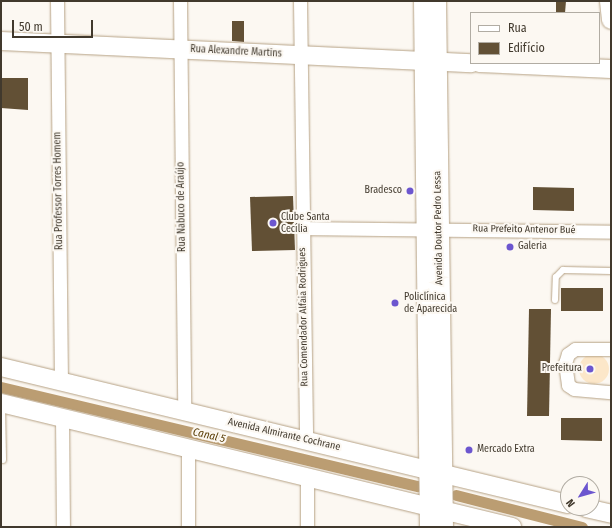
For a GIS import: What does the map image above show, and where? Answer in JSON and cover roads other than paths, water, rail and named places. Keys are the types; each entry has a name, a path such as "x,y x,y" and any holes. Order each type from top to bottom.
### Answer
{"main road":[{"name":"Avenida Doutor Pedro Lessa","path":"423,1 431,61"},
{"name":"Avenida Doutor Pedro Lessa","path":"429,527 439,515 436,470 431,229 431,61 437,1"},
{"path":"609,1 611,20"},
{"name":"Rua Alexandre Martins","path":"1,41 470,63"},
{"path":"501,64 611,69"},
{"name":"Avenida Almirante Cochrane","path":"1,367 306,441 436,470 560,502"},
{"path":"1,403 62,416 306,477 439,515 512,527"},
{"path":"600,511 611,514"}],"street":[{"name":"Rua Professor Torres Homem","path":"57,1 61,381"},
{"name":"Rua Nabuco de Araújo","path":"180,1 184,412"},
{"name":"Rua Comendador Alfaia Rodrigues","path":"300,1 306,441"},
{"name":"Rua Prefeito Antenor Bué","path":"303,228 611,232"},
{"path":"611,349 575,349 568,354 565,363 568,384 574,389 611,392"},
{"path":"62,416 63,527"},
{"path":"188,448 188,527"},
{"path":"306,477 307,527"}],"lane":[{"path":"555,300 556,277 562,270 611,271"},
{"path":"1,403 3,460"}],"waterway":[{"name":"Canal 5","path":"1,387 417,486"},
{"name":"Canal 5","path":"456,495 582,527"}],"place":[{"name":"Bradesco","path":"410,191"},
{"name":"Clube Santa Cecília","path":"273,223"},
{"name":"Galeria","path":"510,247"},
{"name":"Policlínica de Aparecida","path":"395,303"},
{"name":"Prefeitura","path":"590,369"},
{"name":"Mercado Extra","path":"469,450"}]}
